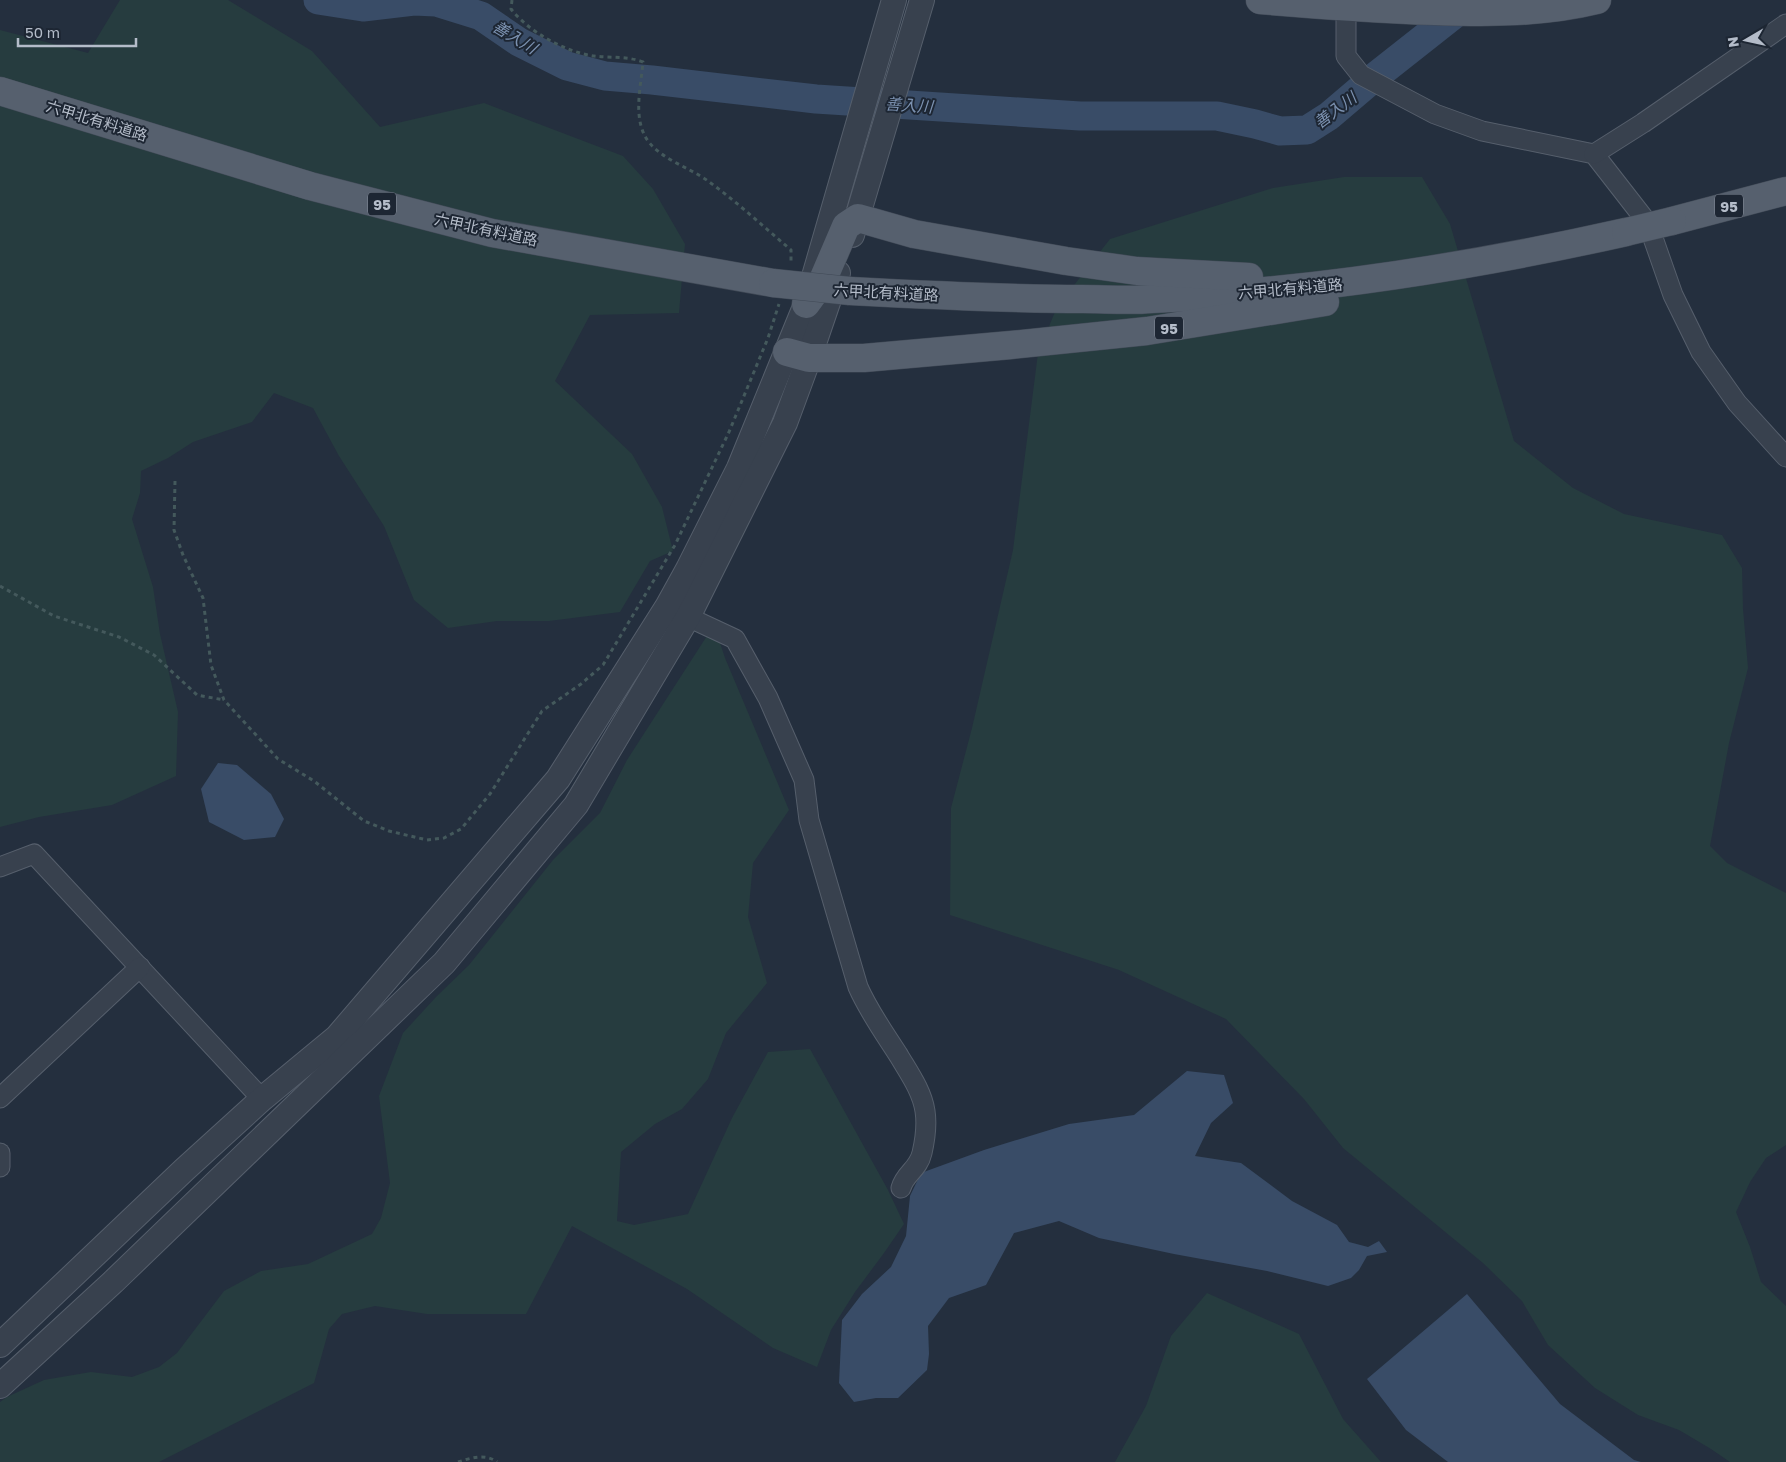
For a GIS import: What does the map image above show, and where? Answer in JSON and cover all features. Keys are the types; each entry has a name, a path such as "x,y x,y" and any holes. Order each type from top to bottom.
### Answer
{"main road":[{"path":"1260,0 1346,7 1398,5 1433,11 1477,13 1524,11 1597,0"},
{"name":"六甲北有料道路","path":"0,91 310,186 492,233 773,283 850,291 1011,299 1151,300 1301,288 1366,281 1545,250 1672,221 1786,191"},
{"path":"806,304 822,282 846,226 858,218"},
{"name":"95","path":"858,218 914,234 1066,261 1137,271 1366,281"},
{"name":"95","path":"798,355 864,358 1147,331 1306,306 1462,274 1545,250"}],"street":[{"path":"0,1386 113,1282 444,962 576,805 678,612 785,423 806,304 894,0"},
{"path":"798,355 858,218 922,0"},
{"path":"1346,7 1346,56 1361,75 1435,114 1482,131 1594,154 1643,217 1653,238 1673,295 1701,352 1737,403 1786,457"},
{"path":"1594,154 1643,123 1786,24"},
{"path":"0,1345 262,1099 337,1037 558,779 678,612"},
{"path":"678,612 736,640 768,698 804,780 808,820 858,988 864,1002 912,1077 925,1111 922,1154 916,1167 904,1179 902,1188"},
{"path":"0,867 34,854 262,1099"},
{"path":"0,1098 140,967"},
{"path":"0,1153 0,1167"}],"path":[{"path":"175,481 174,530 183,555 203,598 211,665 224,700 278,759 314,781 364,820 389,831 408,836 427,840 444,838 461,829 490,794 542,711 581,684 603,665 646,594"},
{"path":"0,586 54,616 119,636 154,655 197,695 224,700"},
{"path":"458,1462 477,1456 493,1459 497,1462"}],"green space":[{"path":"120,0 228,0 312,51 380,127 484,103 623,156 653,189 685,244 679,313 590,315 555,381 632,454 662,507 673,551 650,561 620,612 549,621 497,621 448,628 414,600 384,526 339,456 313,408 274,393 252,422 193,442 168,458 141,471 140,493 132,519 153,587 160,634 178,712 176,776 112,805 39,817 0,827 0,30 88,53"},
{"path":"1344,177 1422,177 1450,224 1514,441 1573,488 1624,514 1722,535 1742,568 1748,668 1729,743 1710,846 1727,863 1786,893 1786,1145 1766,1158 1750,1182 1736,1212 1761,1282 1786,1306 1786,1462 1730,1462 1679,1430 1638,1415 1595,1388 1548,1345 1522,1301 1483,1263 1343,1148 1304,1099 1226,1019 1119,970 950,915 951,808 972,728 1013,550 1038,353 1057,307 1110,239 1273,188"},
{"path":"714,625 725,658 789,810 753,863 748,917 767,983 726,1033 708,1079 682,1109 655,1124 621,1152 617,1221 634,1225 688,1214 732,1118 768,1052 810,1049 888,1190 904,1224 855,1292 831,1330 817,1367 773,1348 687,1289 572,1226 526,1314 427,1314 375,1306 342,1314 329,1329 314,1383 159,1462 0,1462 0,1402 7,1397 44,1380 91,1372 132,1377 159,1367 177,1353 224,1291 261,1271 308,1264 372,1234 381,1218 390,1183 379,1096 403,1033 469,965 553,860 600,813 627,760"},
{"path":"1207,1293 1299,1334 1343,1419 1381,1462 1115,1462 1146,1406 1171,1336"}],"water":[{"path":"218,763 237,765 271,794 284,819 275,837 244,840 209,822 201,789"},
{"path":"1187,1071 1224,1075 1233,1103 1211,1123 1195,1156 1241,1163 1292,1201 1337,1225 1349,1242 1368,1247 1379,1241 1387,1252 1367,1256 1359,1270 1351,1278 1328,1286 1267,1271 1099,1238 1059,1221 1014,1233 986,1285 949,1298 928,1326 929,1354 927,1370 898,1398 876,1398 854,1402 839,1383 842,1320 862,1294 891,1267 906,1236 910,1196 921,1173 984,1150 1069,1124 1134,1115"},
{"path":"1467,1294 1560,1404 1634,1460 1641,1462 1448,1462 1406,1430 1367,1379"}],"waterway":[{"name":"善入川","path":"318,0 363,7 414,1 436,2 481,16 519,42 567,66 605,76 816,99 1080,116 1217,116 1280,131 1307,130 1329,116 1376,76 1471,1"}]}
